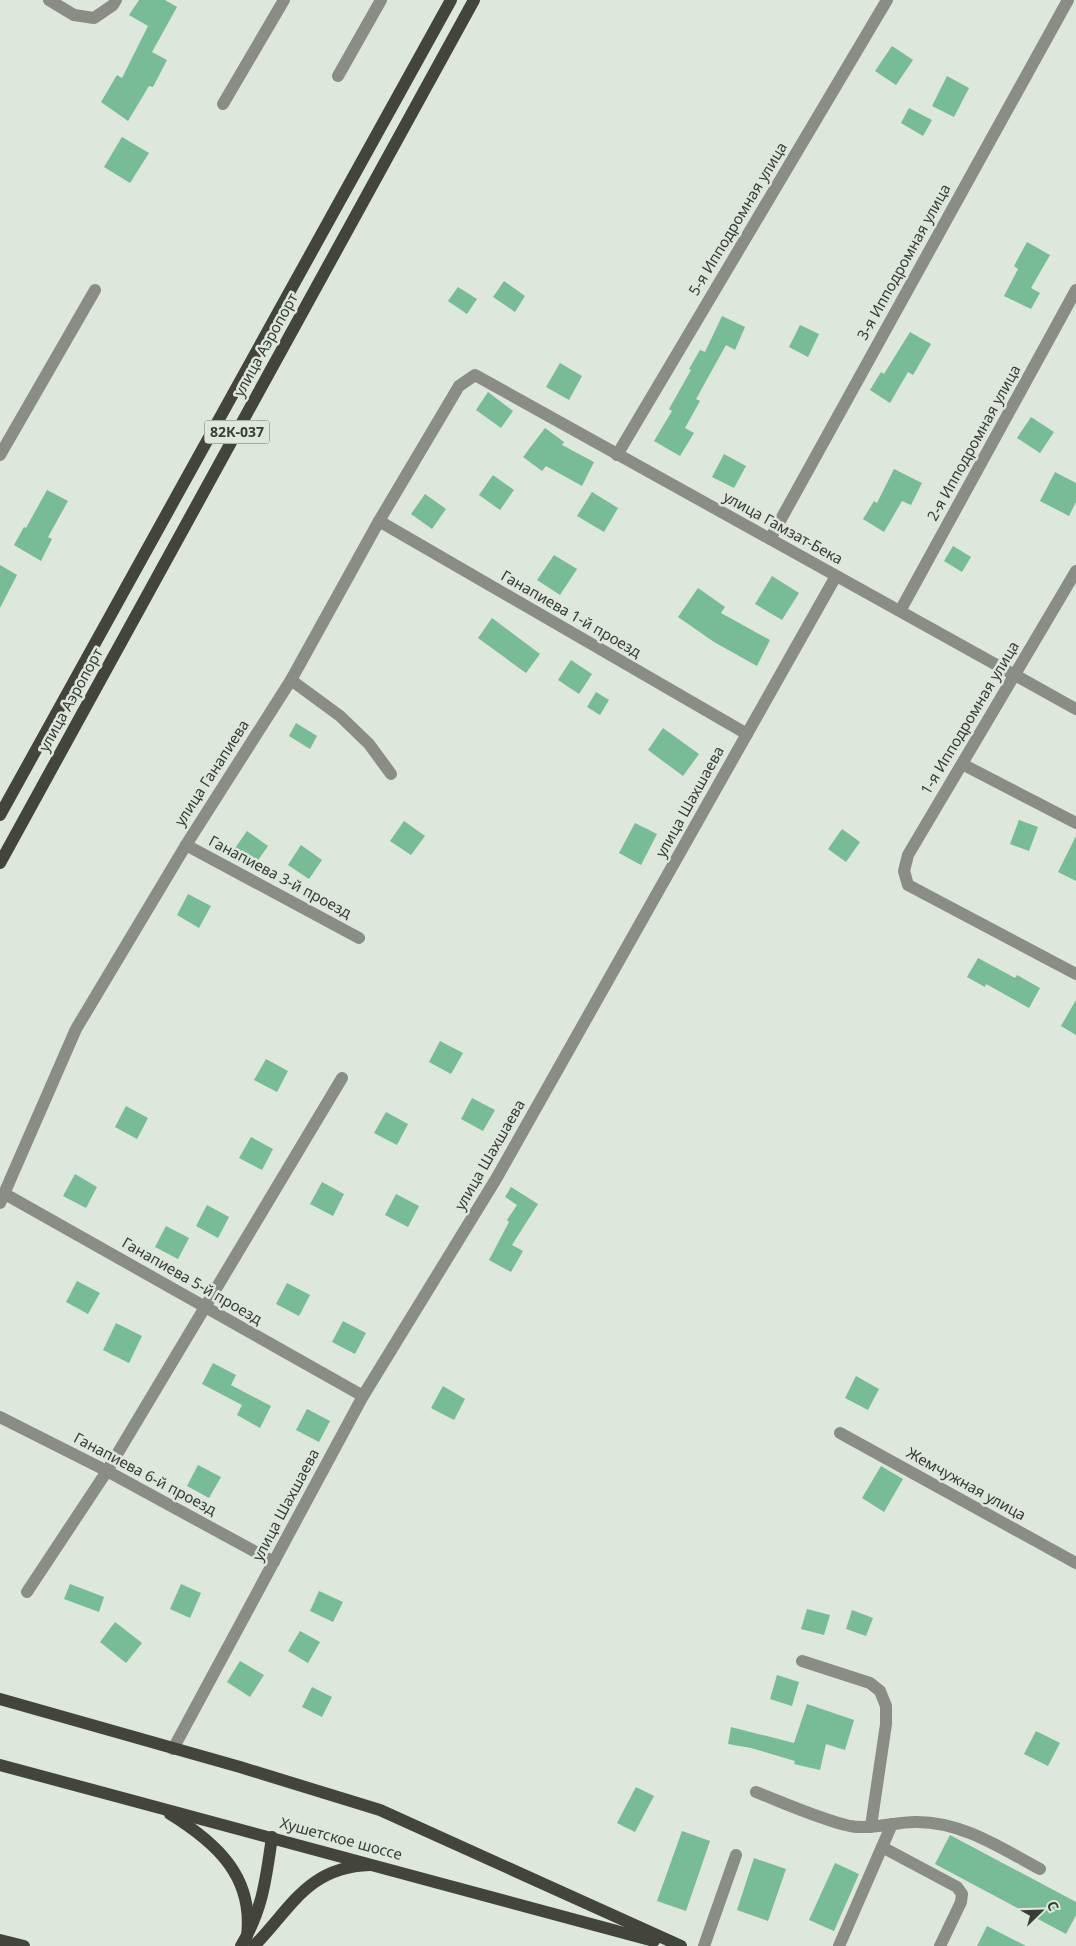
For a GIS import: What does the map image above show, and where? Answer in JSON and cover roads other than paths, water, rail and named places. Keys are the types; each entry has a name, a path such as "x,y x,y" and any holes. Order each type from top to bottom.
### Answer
{"main road":[{"name":"улица Аэропорт","path":"0,815 451,0"},
{"name":"улица Аэропорт","path":"0,863 474,0"},
{"path":"0,1699 240,1767 380,1810 681,1946"},
{"name":"Хушетское шоссе","path":"0,1765 673,1946"},
{"path":"159,1807 205,1838 222,1855 234,1871 247,1903 249,1918 247,1943"},
{"path":"247,1943 263,1898 272,1837"},
{"path":"247,1943 319,1878 339,1871 377,1865"},
{"path":"0,1940 24,1946"}],"street":[{"path":"49,0 74,15 94,18 113,5 116,0"},
{"path":"223,104 284,0"},
{"path":"338,76 382,0"},
{"name":"5-я Ипподромная улица","path":"617,454 887,0"},
{"name":"3-я Ипподромная улица","path":"770,539 1068,0"},
{"path":"0,455 96,290"},
{"name":"2-я Ипподромная улица","path":"900,611 1076,290"},
{"name":"улица Гамзат-Бека","path":"474,375 1076,709"},
{"name":"улица Ганапиева","path":"3,1198 76,1029 186,845 291,680 379,521 459,386 474,375"},
{"name":"Ганапиева 1-й проезд","path":"379,521 746,734"},
{"name":"1-я Ипподромная улица","path":"1076,571 908,856 904,871 908,885 1076,974"},
{"name":"улица Шахшаева","path":"172,1749 363,1396 496,1179 836,576"},
{"path":"291,680 340,716 369,744 390,774"},
{"path":"962,764 1076,823"},
{"name":"Ганапиева 3-й проезд","path":"186,845 359,938"},
{"path":"27,1592 107,1471 342,1078"},
{"name":"Ганапиева 5-й проезд","path":"3,1198 206,1307 363,1396"},
{"name":"Ганапиева 6-й проезд","path":"0,1417 107,1471 274,1562"},
{"name":"Жемчужная улица","path":"840,1433 1076,1563"},
{"path":"802,1661 870,1683 880,1691 886,1706 886,1724 871,1826"},
{"path":"756,1792 851,1826 916,1822 937,1823 967,1831 1040,1869"},
{"path":"839,1946 892,1824"},
{"path":"882,1847 957,1887 962,1894 961,1902 940,1946"},
{"path":"704,1946 736,1855"}]}
